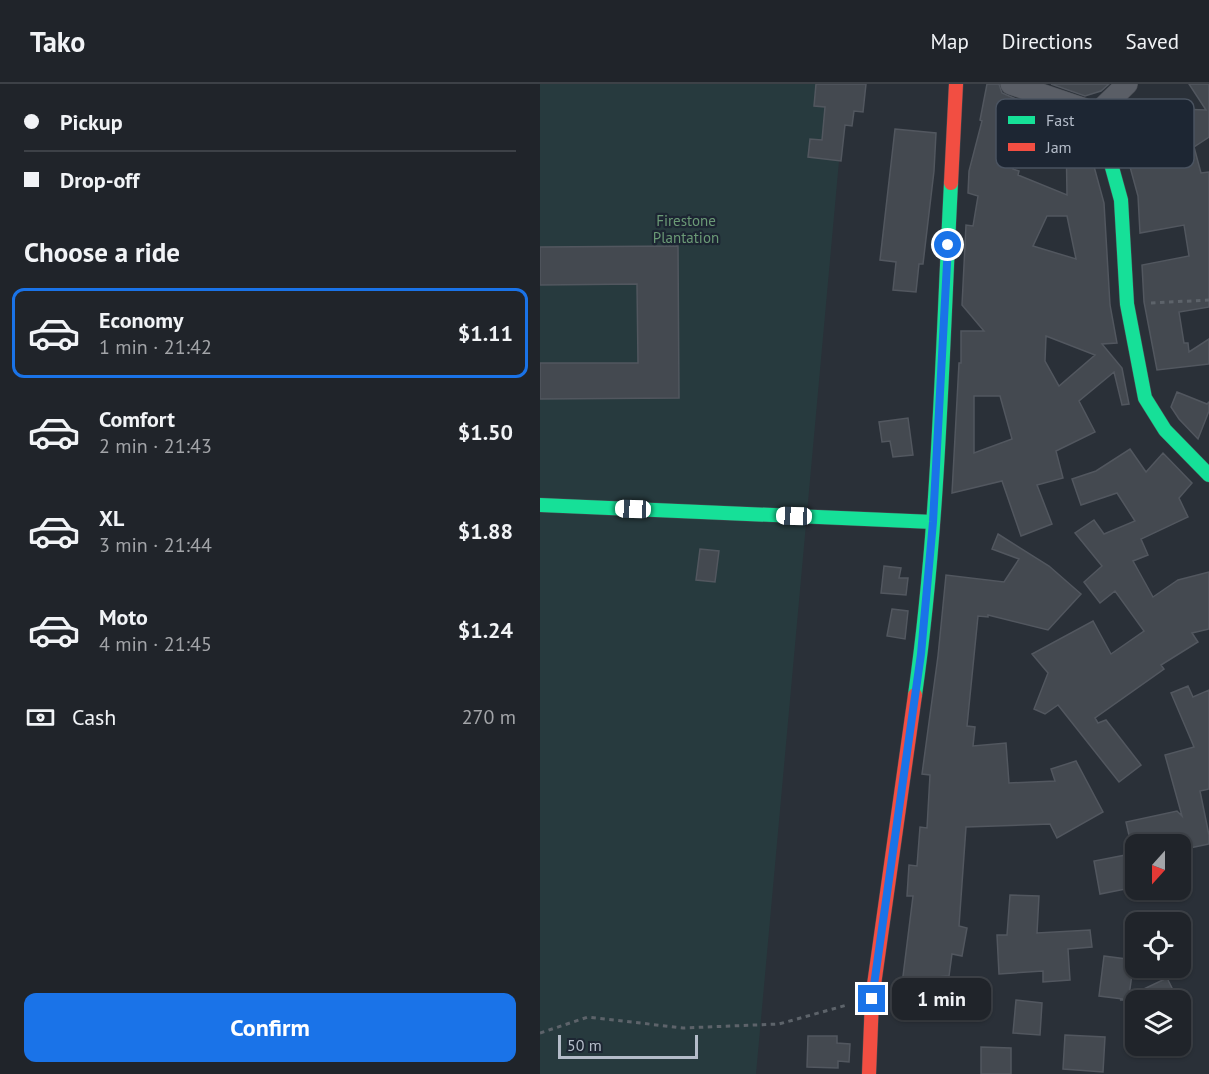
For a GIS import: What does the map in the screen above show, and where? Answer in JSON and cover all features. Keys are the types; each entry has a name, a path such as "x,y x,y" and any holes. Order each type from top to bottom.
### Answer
{"street":[{"path":"869,1074 872,999 921,654 933,522 956,84"},
{"path":"1011,84 1055,99"},
{"path":"1111,99 1127,84"},
{"path":"1112,168 1121,200 1127,304 1145,398 1165,430 1209,475"},
{"path":"540,505 933,522"}],"path":[{"path":"1127,304 1209,300"},
{"path":"540,1033 588,1017 683,1028 779,1023 872,999"}],"green space":[{"name":"Firestone Plantation","path":"540,84 846,84 756,1074 540,1074"}],"building":[{"path":"816,84 866,84 863,112 854,111 852,126 845,125 841,161 808,157 810,139 822,140 825,107 814,106"},
{"path":"987,84 999,84 1002,93 1016,99 996,99 996,168 1013,168 1019,171 1018,175 1067,195 1067,168 1094,168 1104,203 1110,305 1117,343 1102,344 1122,368 1129,404 1122,405 1114,372 1079,401 1095,432 1056,451 1063,478 1037,485 1052,524 1021,536 1002,481 952,493 961,331 984,331 962,305 966,225 973,226 978,196 968,193 969,171 982,121 980,120","holes":["1047,216 1067,216 1076,259 1033,246","1046,336 1095,355 1059,386 1045,361","974,396 1000,396 1012,439 974,453"]},
{"path":"1051,84 1109,84 1101,91 1085,96"},
{"path":"1189,84 1209,84 1209,137 1194,147 1194,110 1206,110"},
{"path":"895,129 936,133 923,264 919,264 916,292 893,290 896,262 880,260"},
{"path":"1194,147 1201,173 1209,172 1209,307 1179,312 1184,343 1188,343 1189,352 1209,339 1209,364 1157,370 1144,302 1142,265 1189,256 1184,225 1140,233 1138,196 1130,168 1194,168"},
{"path":"678,246 679,398 540,399 540,363 638,363 637,284 540,285 540,247"},
{"path":"1177,392 1207,404 1209,402 1209,411 1198,439 1171,407"},
{"path":"908,418 913,455 893,457 890,441 882,442 879,422"},
{"path":"1130,449 1146,472 1163,453 1192,483 1179,498 1188,517 1141,539 1148,555 1133,561 1153,597 1178,580 1209,572 1209,629 1192,633 1198,642 1161,665 1164,669 1095,718 1098,723 1106,720 1141,765 1119,782 1058,705 1045,714 1034,709 1048,673 1032,654 1093,621 1111,654 1144,631 1115,591 1100,603 1084,582 1102,566 1075,533 1094,520 1104,534 1135,521 1117,493 1081,505 1072,479 1096,471"},
{"path":"998,534 1049,566 1081,594 1048,630 988,615 988,617 978,616 967,726 975,727 973,746 1006,743 1009,783 1055,781 1051,769 1076,761 1103,812 1057,838 1050,824 966,827 959,926 967,928 962,956 952,954 949,976 922,978 921,1003 900,1000 913,896 907,896 909,865 917,866 920,827 927,828 930,775 922,774 946,575 1004,582 1019,559 992,549"},
{"path":"700,549 719,551 715,582 696,580"},
{"path":"884,566 901,568 899,578 908,578 906,595 881,593"},
{"path":"892,609 908,611 905,639 887,636"},
{"path":"1188,686 1193,697 1209,690 1209,789 1200,791 1209,844 1191,848 1191,834 1129,834 1126,822 1177,811 1182,816 1165,755 1194,747 1171,693"},
{"path":"1125,855 1125,889 1100,894 1094,861"},
{"path":"1010,895 1039,896 1037,933 1090,930 1092,947 1068,949 1070,980 1043,982 1043,971 999,974 997,935 1007,935"},
{"path":"1104,956 1125,959 1125,978 1132,978 1130,990 1125,990 1125,1000 1099,996"},
{"path":"1167,978 1173,990 1142,990"},
{"path":"1016,1000 1042,1003 1040,1035 1013,1033"},
{"path":"1065,1035 1105,1037 1103,1072 1063,1069"},
{"path":"808,1036 837,1036 837,1043 850,1044 849,1062 838,1061 838,1068 807,1067"},
{"path":"981,1047 1011,1048 1011,1074 981,1074"}],"traffic: fast":[{"path":"1112,168 1121,200 1127,304 1145,398 1165,430 1209,475"},
{"path":"915,695 935,504 951,183"},
{"path":"540,505 933,522"}],"traffic: jam":[{"path":"951,183 956,84"},
{"path":"869,1074 872,999 915,695"}],"route":[{"path":"872,999 921,654 933,522 948,245"}]}
